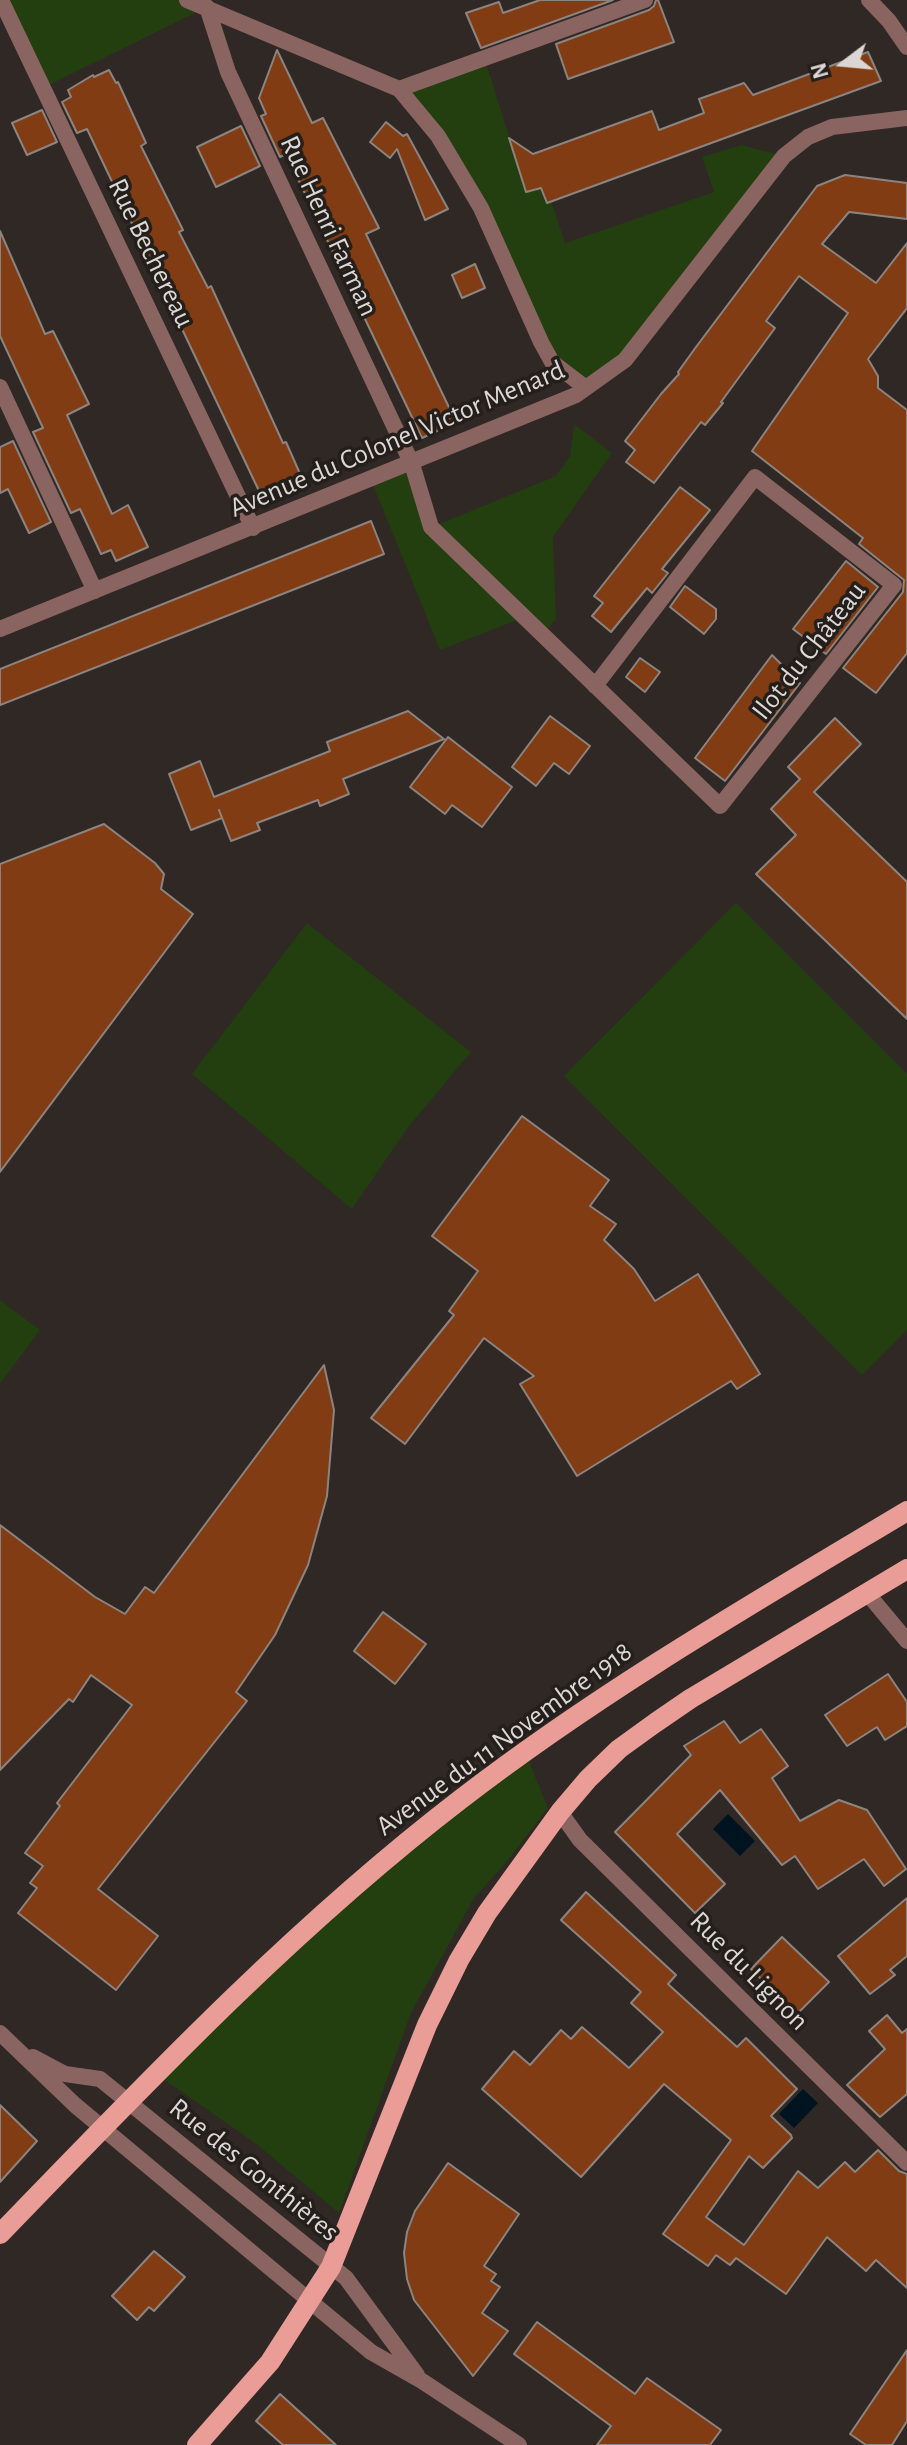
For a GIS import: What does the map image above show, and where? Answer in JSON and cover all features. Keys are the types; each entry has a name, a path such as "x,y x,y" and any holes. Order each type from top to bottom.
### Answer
{"main road":[{"name":"Avenue du 11 Novembre 1918","path":"0,2234 128,2100 310,1926 461,1799 662,1658 907,1511"},
{"path":"197,2445 270,2362 331,2267 427,2025 459,1960 487,1913 560,1812 619,1749 655,1723 907,1569"}],"street":[{"name":"Rue Bechereau","path":"1,0 253,528"},
{"path":"187,0 399,89 438,136 481,208 552,362 586,388"},
{"path":"399,89 645,0"},
{"path":"869,0 907,47"},
{"name":"Rue Henri Farman","path":"207,7 228,72 412,464 431,527"},
{"name":"Avenue du Colonel Victor Menard","path":"0,629 576,395 625,360 784,156 808,137 832,127 907,118"},
{"path":"0,387 95,591"},
{"name":"Ilot du Château","path":"431,527 595,686 720,806 894,585 755,477 595,686"},
{"path":"867,1593 907,1641"},
{"name":"Rue du Lignon","path":"560,1812 580,1840 907,2163"},
{"name":"Rue des Gonthières","path":"0,2033 75,2105 371,2352 422,2381 519,2445"},
{"name":"Rue des Gonthières","path":"17,2049 65,2074 100,2079 128,2100 354,2288 422,2381"}],"green space":[{"path":"1,0 187,0 207,7 43,88"},
{"path":"483,58 526,192 541,188 551,201 565,243 714,192 702,157 741,145 784,156 625,360 586,388 552,362 490,229 399,89"},
{"path":"574,424 612,453 553,537 556,619 543,634 525,617 440,650 371,480 412,464 432,527 556,476 570,456"},
{"path":"736,903 907,1074 907,1330 862,1375 564,1076"},
{"path":"307,923 471,1052 409,1126 352,1209 192,1074"},
{"path":"0,1300 40,1330 0,1384"},
{"path":"526,1754 548,1808 474,1898 411,2013 339,2213 255,2143 156,2074 396,1854"}],"water":[{"path":"728,1814 755,1841 740,1856 713,1829"},
{"path":"803,2089 818,2103 794,2128 779,2114"}],"building":[{"path":"540,0 613,0 481,48 466,13 499,2 503,13"},
{"path":"656,0 674,42 568,79 556,44 649,10"},
{"path":"277,50 312,123 323,118 379,228 366,234 456,422 422,438 286,154 280,157 261,116 266,114 259,98"},
{"path":"868,52 881,81 547,203 541,188 526,192 509,138 533,154 652,111 659,130 704,113 699,99 744,83 753,95"},
{"path":"109,70 118,82 146,143 141,146 183,230 179,232 208,288 211,286 305,485 275,498 270,488 260,493 87,129 77,133 62,102 71,97 68,90 93,75"},
{"path":"42,110 57,142 27,155 12,123"},
{"path":"386,122 403,136 407,134 448,209 425,220 397,149 390,158 370,142"},
{"path":"241,126 260,166 216,187 197,147"},
{"path":"845,175 907,183 907,219 849,212 822,244 876,283 907,243 907,308 868,359 878,376 878,388 907,410 907,653 876,693 843,668 903,592 904,580 859,544 863,538 752,451 848,313 799,276 766,321 775,328 723,403 705,425 701,422 654,483 626,462 635,450 625,441 679,374 817,186"},
{"path":"0,231 45,334 53,331 89,404 67,415 112,514 128,505 148,547 116,561 111,550 101,554 80,509 71,513 33,432 43,428 0,336"},
{"path":"475,264 485,288 462,298 452,275"},
{"path":"13,441 51,522 29,533 8,489 0,493 0,447"},
{"path":"680,487 710,510 662,569 668,573 652,593 647,588 611,632 592,616 603,603 594,596"},
{"path":"371,521 384,554 0,705 0,669"},
{"path":"846,561 878,587 826,654 793,629"},
{"path":"685,586 716,609 716,619 704,634 670,607"},
{"path":"772,655 800,683 725,781 695,758"},
{"path":"640,658 660,672 645,692 626,677"},
{"path":"408,711 444,739 343,779 349,794 320,806 318,800 257,823 260,830 231,841 219,810 222,818 191,830 169,774 200,761 214,797 330,751 327,742"},
{"path":"550,716 590,746 569,774 554,763 536,786 512,767"},
{"path":"835,718 861,744 814,792 907,882 907,1019 756,874 796,835 771,809 800,779 788,767"},
{"path":"448,737 512,787 482,827 452,805 445,814 410,787"},
{"path":"104,824 155,863 164,874 161,889 193,914 0,1172 0,864"},
{"path":"522,1116 609,1180 590,1206 616,1224 604,1240 634,1269 655,1301 698,1274 760,1374 737,1389 731,1381 577,1476 520,1384 534,1376 484,1338 405,1444 371,1418 454,1315 449,1311 478,1271 432,1236"},
{"path":"324,1365 334,1410 327,1496 308,1565 275,1635 236,1692 247,1701 98,1889 158,1936 116,1990 18,1913 37,1888 30,1883 43,1866 25,1853 60,1806 57,1803 132,1705 91,1675 73,1702 69,1699 0,1770 0,1525 95,1597 125,1614 145,1587 154,1593"},
{"path":"383,1612 426,1644 395,1684 354,1651"},
{"path":"888,1674 907,1702 907,1726 885,1740 877,1727 847,1746 825,1715"},
{"path":"724,1721 740,1743 761,1729 788,1766 772,1778 800,1821 839,1800 867,1810 906,1869 884,1886 864,1859 818,1889 795,1856 782,1865 720,1790 677,1834 725,1884 695,1913 615,1832 691,1755 684,1746"},
{"path":"586,1892 676,1975 668,1984 737,2047 746,2038 797,2089 771,2116 792,2138 763,2168 749,2156 706,2217 744,2245 798,2171 818,2188 845,2162 855,2172 878,2150 899,2171 907,2174 907,2288 876,2260 866,2271 827,2237 786,2294 736,2258 730,2265 716,2255 708,2266 663,2234 731,2140 664,2084 581,2177 482,2089 514,2051 530,2065 561,2030 571,2039 582,2027 629,2068 663,2032 631,2003 641,1992 561,1920"},
{"path":"907,1898 907,1956 890,1970 895,1975 870,1994 838,1956"},
{"path":"782,1937 829,1982 797,2014 751,1969"},
{"path":"887,2015 902,2033 907,2029 907,2094 880,2117 847,2085 885,2049 869,2031"},
{"path":"0,2105 37,2141 0,2182"},
{"path":"448,2163 519,2214 484,2266 496,2274 491,2281 500,2287 482,2313 508,2331 473,2376 414,2300 407,2279 404,2253 407,2232 415,2211"},
{"path":"154,2251 185,2277 154,2311 149,2307 137,2320 112,2296"},
{"path":"537,2322 635,2394 647,2378 721,2430 710,2445 597,2445 611,2426 514,2354"},
{"path":"907,2350 907,2421 892,2445 866,2445 850,2434"},
{"path":"280,2394 336,2445 283,2445 256,2421"}]}
